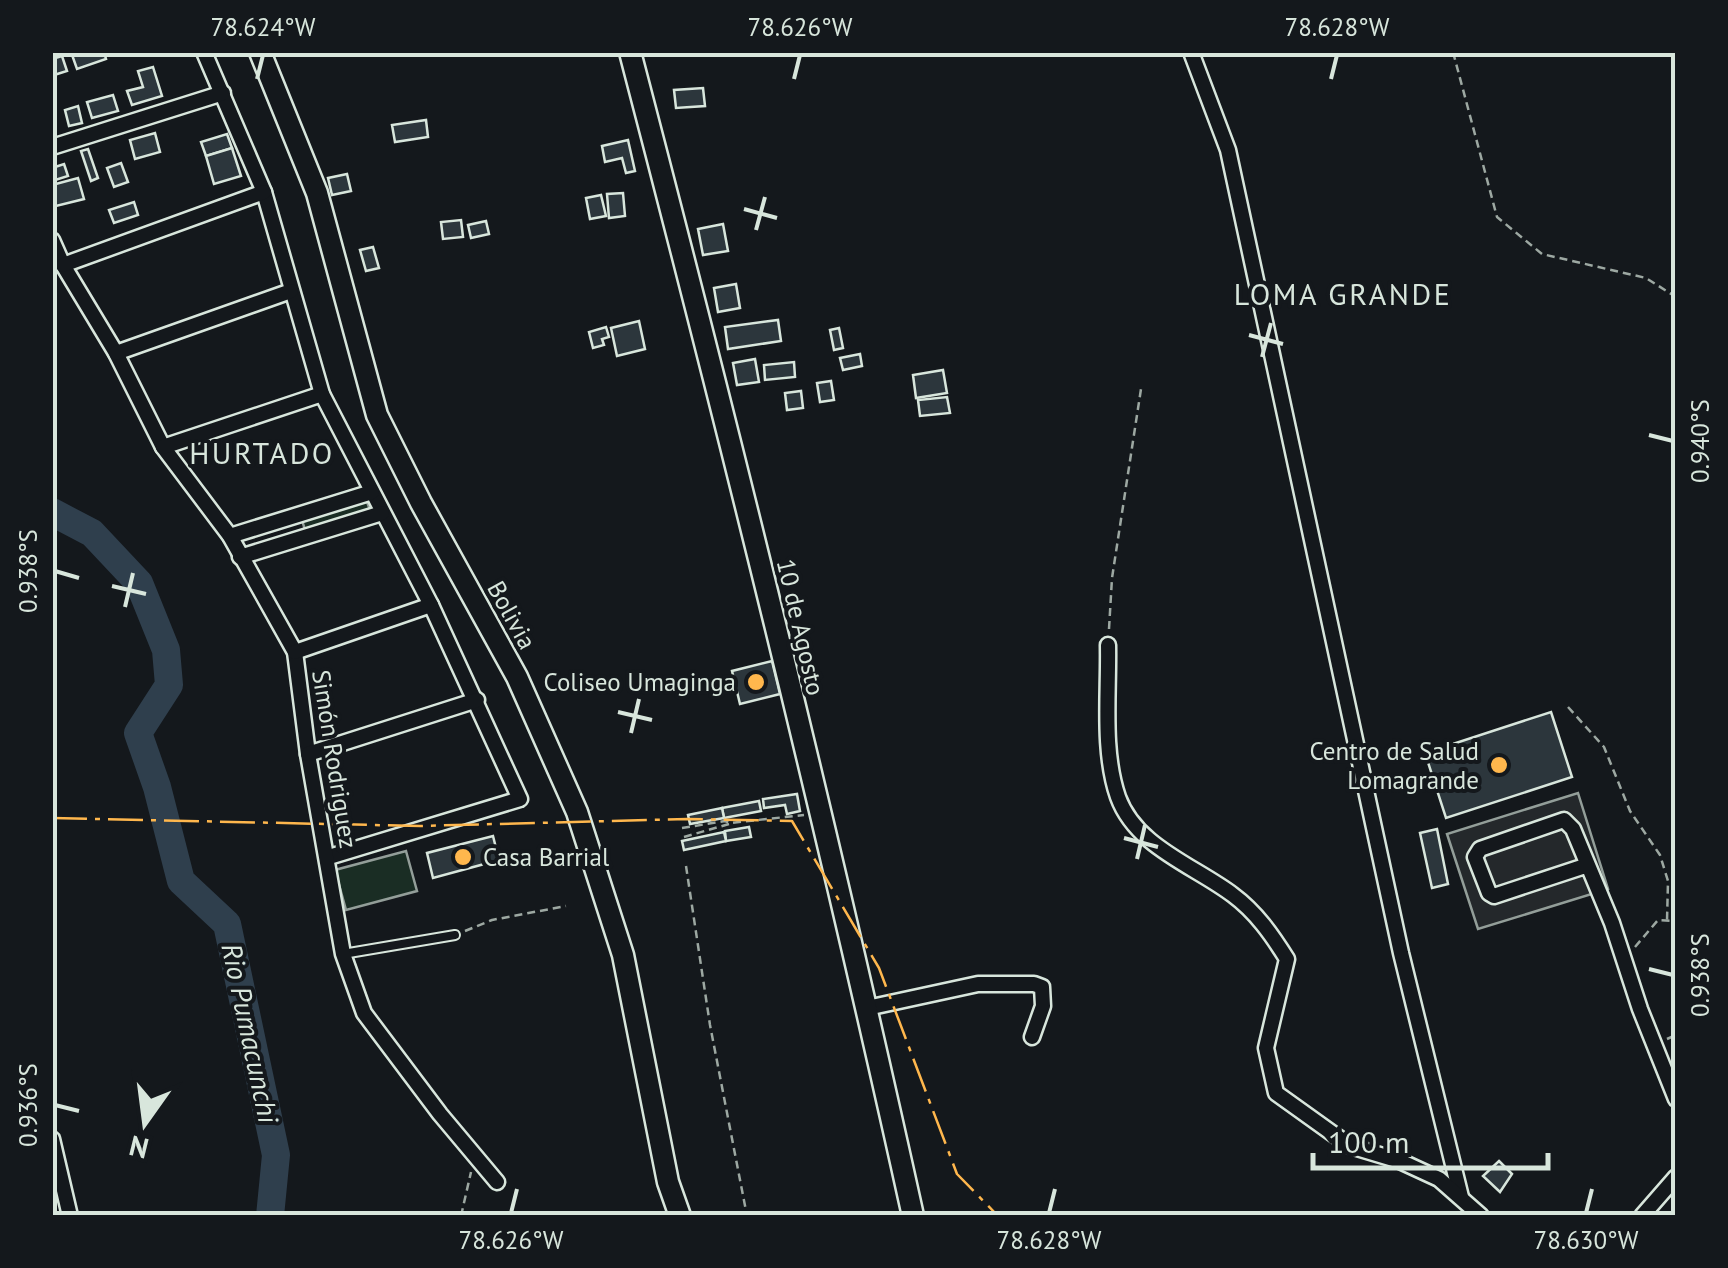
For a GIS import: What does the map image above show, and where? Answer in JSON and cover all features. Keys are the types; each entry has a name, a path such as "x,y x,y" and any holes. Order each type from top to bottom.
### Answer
{"street":[{"path":"204,52 264,192 322,394 431,605 520,799 329,857"},
{"name":"Bolivia","path":"260,52 317,193 377,415 518,677 578,812 623,955 668,1182 680,1216"},
{"name":"10 de Agosto","path":"630,52 732,440 867,1008 912,1216"},
{"path":"1191,52 1228,150 1401,953 1461,1197"},
{"path":"52,148 223,92"},
{"path":"63,265 264,192"},
{"name":"Simón Rodriguez","path":"52,240 116,353 163,447 230,536 295,652 308,754 343,954 364,1013 497,1182"},
{"path":"116,353 291,290"},
{"path":"163,447 322,394"},
{"path":"230,536 372,492"},
{"path":"240,556 382,513"},
{"path":"295,516 303,538"},
{"path":"295,652 431,605"},
{"path":"1108,645 1110,763 1119,800 1138,828 1163,851 1234,896 1259,919 1286,960 1266,1048 1276,1093 1350,1146 1400,1161 1439,1180 1481,1216"},
{"path":"308,754 477,700"},
{"path":"1588,865 1494,896 1489,893 1475,857 1480,849 1564,820 1573,829 1588,865 1676,1099"},
{"path":"867,1008 978,984 1034,984 1042,987 1044,995 1032,1037"},
{"path":"52,1140 70,1216"},
{"path":"1642,1216 1676,1178"}],"lane":[{"path":"343,954 454,935"}],"path":[{"path":"1454,52 1497,217 1542,254 1646,278 1676,297"},
{"path":"1108,645 1112,578 1141,389"},
{"path":"1568,707 1604,747 1630,811 1660,854 1668,881 1667,920"},
{"path":"682,828 820,813"},
{"path":"684,837 730,823"},
{"path":"686,866 710,1025 747,1216"},
{"path":"454,935 492,920 566,906"},
{"path":"1631,952 1658,920 1676,921"},
{"path":"461,1216 474,1156"}],"green space":[{"path":"366,499 370,510 305,530 302,520"},
{"path":"406,851 417,891 346,910 335,870"}],"shaded area":[{"path":"1578,793 1608,889 1478,929 1447,834"}],"building":[{"path":"71,52 104,52 106,59 77,69"},
{"path":"62,56 67,71 54,75 52,59"},
{"path":"153,67 162,96 132,105 127,91 143,87 138,71"},
{"path":"703,88 705,106 676,108 674,90"},
{"path":"113,95 118,111 92,118 87,102"},
{"path":"78,106 82,123 69,126 65,110"},
{"path":"426,120 428,137 395,142 392,125"},
{"path":"155,133 160,152 135,159 130,140"},
{"path":"227,134 232,148 206,156 201,142"},
{"path":"628,140 635,171 626,173 622,158 605,162 602,146"},
{"path":"232,148 241,176 214,184 206,156"},
{"path":"88,149 98,178 91,181 81,151"},
{"path":"121,163 128,182 114,187 107,168"},
{"path":"64,164 68,176 52,181 52,168"},
{"path":"347,174 351,191 332,195 328,178"},
{"path":"78,178 84,199 52,207 52,185"},
{"path":"623,193 625,216 609,218 607,194"},
{"path":"601,195 606,216 590,219 586,198"},
{"path":"134,202 138,215 114,223 109,210"},
{"path":"461,220 463,237 443,239 441,222"},
{"path":"486,221 489,234 471,238 468,225"},
{"path":"723,224 728,251 703,255 698,229"},
{"path":"373,247 379,268 366,271 360,250"},
{"path":"736,284 740,308 718,312 714,288"},
{"path":"778,320 781,341 728,349 725,327"},
{"path":"639,321 645,349 617,356 611,328"},
{"path":"606,327 609,337 602,339 604,345 593,348 589,332"},
{"path":"839,328 843,348 834,350 830,330"},
{"path":"860,354 862,366 843,370 840,358"},
{"path":"755,359 759,382 737,385 733,363"},
{"path":"794,362 795,377 765,380 764,365"},
{"path":"943,370 947,393 916,398 913,375"},
{"path":"831,381 834,400 820,402 817,383"},
{"path":"801,391 803,408 787,410 785,393"},
{"path":"947,397 950,413 920,416 918,400"},
{"name":"Coliseo Umaginga","path":"772,661 780,694 740,704 732,671"},
{"name":"Centro de Salud Lomagrande","path":"1551,712 1572,777 1446,818 1425,753"},
{"path":"797,794 800,811 787,814 785,805 764,808 763,799"},
{"path":"759,801 761,811 724,818 722,808"},
{"path":"722,808 724,818 690,824 688,815"},
{"path":"749,827 751,837 726,841 725,831"},
{"path":"1437,829 1448,884 1432,888 1420,833"},
{"path":"724,832 726,841 684,850 682,841"},
{"name":"Casa Barrial","path":"493,836 499,860 433,878 427,853"},
{"path":"1499,1161 1512,1174 1500,1192 1483,1176"}],"waterway":[{"name":"Rio Pumacunchi","path":"52,512 92,533 139,583 166,650 169,685 138,733 157,787 181,881 227,924 276,1155 270,1216"}],"power":[{"path":"52,818 420,826 687,819 792,821 879,968 957,1174 998,1216"}],"place":[{"name":"Coliseo Umaginga","path":"756,682"},
{"name":"Centro de Salud Lomagrande","path":"1499,765"},
{"name":"Casa Barrial","path":"463,857"}],"district":[{"name":"LOMA GRANDE","path":"1343,295"},
{"name":"HURTADO","path":"262,454"}]}
